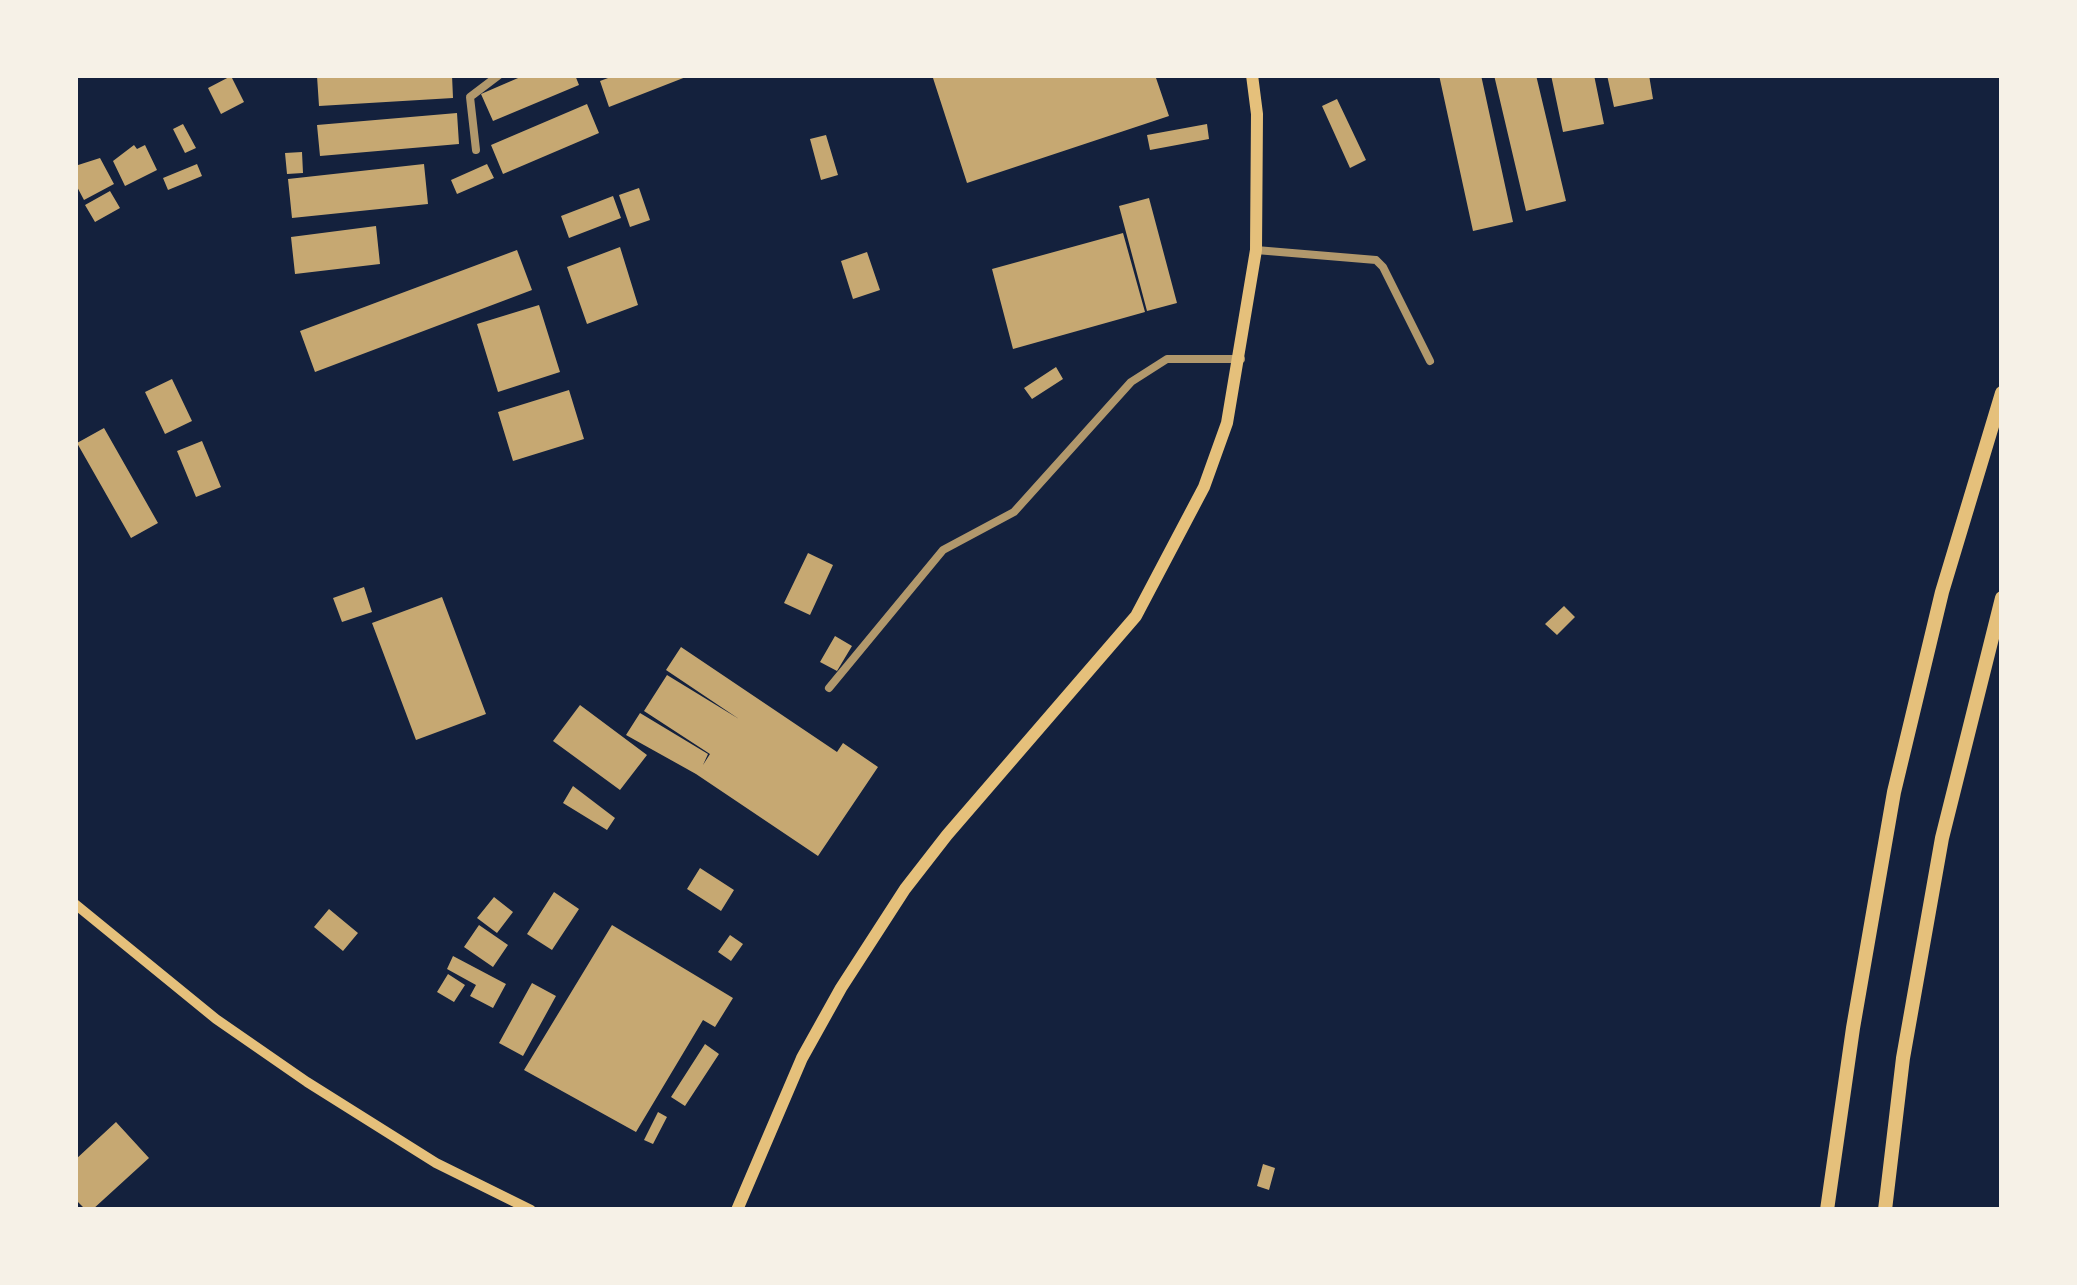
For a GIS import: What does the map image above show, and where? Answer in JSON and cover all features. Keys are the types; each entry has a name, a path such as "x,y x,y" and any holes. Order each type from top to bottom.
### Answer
{"highway":[{"path":"737,1210 802,1058 905,889 1136,616 1204,487 1227,422 1241,359 1256,250 1257,114 1252,75"},
{"path":"1827,1210 1852,1028 1894,792 1942,592 2002,393"},
{"path":"1884,1210 1903,1058 1942,838 2002,598"}],"main road":[{"path":"75,904 216,1019 307,1082 436,1162 526,1209"}],"street":[{"path":"476,150 470,97 499,75"},
{"path":"1256,250 1376,260 1430,361"},
{"path":"829,688 942,550 1014,512 1131,382 1167,360 1241,359"}],"building":[{"path":"452,75 453,98 319,106 317,76"},
{"path":"525,75 575,75 579,85 493,121 481,94"},
{"path":"616,75 691,75 609,107 600,81"},
{"path":"1155,75 1169,116 967,183 933,78"},
{"path":"1439,75 1481,75 1513,222 1473,231"},
{"path":"1494,75 1536,75 1566,201 1526,211"},
{"path":"1551,75 1594,75 1604,124 1563,132"},
{"path":"1607,75 1649,75 1653,99 1614,107"},
{"path":"231,76 244,102 221,114 208,88"},
{"path":"1337,99 1366,160 1350,168 1322,106"},
{"path":"587,104 599,133 503,174 491,145"},
{"path":"457,113 459,144 320,156 317,125"},
{"path":"183,124 196,148 185,153 173,129"},
{"path":"1207,124 1209,139 1150,150 1147,135"},
{"path":"826,135 838,175 821,180 810,139"},
{"path":"134,145 137,149 145,145 157,170 125,186 113,161"},
{"path":"302,152 303,173 287,174 285,153"},
{"path":"100,158 114,184 84,200 75,183 75,166"},
{"path":"197,164 202,176 168,190 163,178"},
{"path":"424,164 428,204 292,218 288,179"},
{"path":"487,164 494,178 457,194 451,180"},
{"path":"639,188 650,220 630,227 619,195"},
{"path":"110,191 120,208 95,222 85,205"},
{"path":"613,196 621,218 569,238 561,216"},
{"path":"1149,198 1177,303 1147,311 1119,206"},
{"path":"376,226 380,264 295,274 291,237"},
{"path":"1123,233 1145,312 1013,349 992,269"},
{"path":"620,247 638,305 587,324 567,267"},
{"path":"517,250 532,290 315,372 300,331"},
{"path":"867,252 880,290 853,299 841,261"},
{"path":"539,305 560,372 498,392 477,324"},
{"path":"1056,367 1063,379 1032,399 1024,388"},
{"path":"172,379 192,421 165,434 145,392"},
{"path":"569,390 584,439 513,461 498,412"},
{"path":"104,428 158,523 131,538 77,443"},
{"path":"202,441 221,487 196,497 177,451"},
{"path":"808,553 833,565 810,615 784,603"},
{"path":"364,587 372,612 342,622 333,598"},
{"path":"442,597 486,714 416,740 372,623"},
{"path":"1564,606 1575,617 1557,635 1545,624"},
{"path":"835,636 852,646 837,671 820,662"},
{"path":"681,647 837,752 843,743 878,767 818,856 696,774 626,735 640,713 708,754 703,765 710,754 644,711 667,675 739,719 666,670"},
{"path":"580,705 647,755 620,790 553,741"},
{"path":"573,786 615,818 607,830 563,803"},
{"path":"700,868 734,890 721,911 687,889"},
{"path":"554,892 579,909 552,950 527,934"},
{"path":"494,897 513,912 497,933 477,918"},
{"path":"329,909 358,933 343,951 314,927"},
{"path":"479,925 508,945 493,967 464,947"},
{"path":"612,925 733,998 715,1027 703,1020 636,1132 524,1070"},
{"path":"730,935 743,944 731,961 718,952"},
{"path":"453,956 506,984 493,1008 470,996 476,985 447,969"},
{"path":"448,974 465,985 454,1002 437,992"},
{"path":"532,983 556,996 523,1056 499,1043"},
{"path":"705,1044 719,1054 685,1106 671,1097"},
{"path":"658,1112 667,1117 653,1144 644,1140"},
{"path":"116,1122 149,1158 92,1210 86,1210 75,1199 75,1160"},
{"path":"1263,1164 1275,1168 1269,1190 1257,1186"}]}
